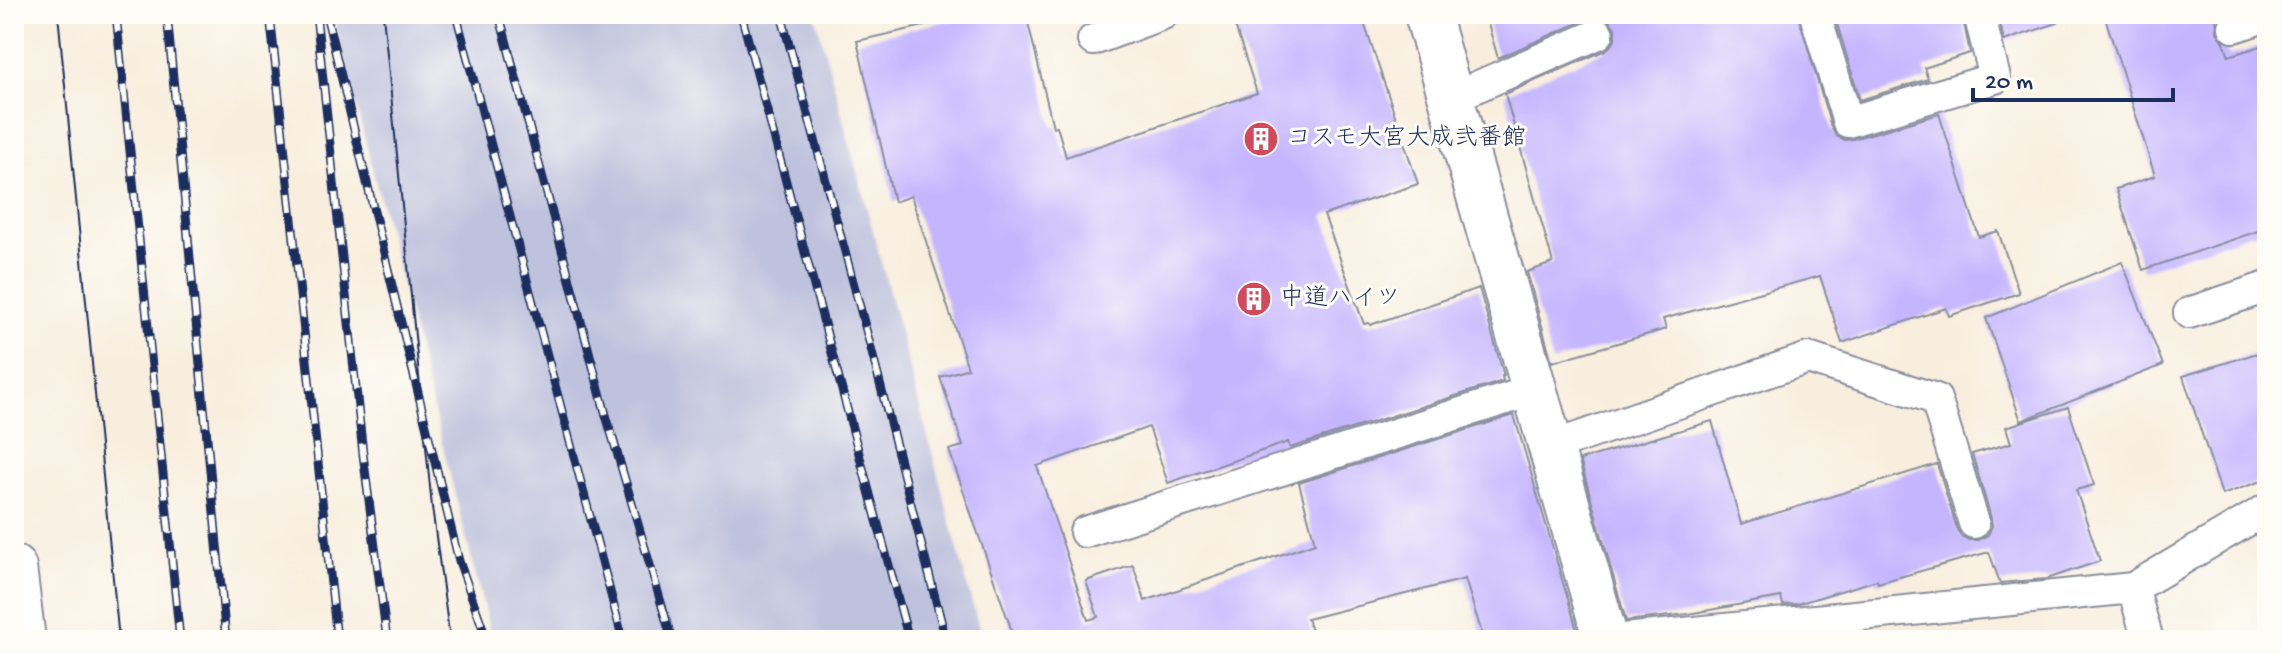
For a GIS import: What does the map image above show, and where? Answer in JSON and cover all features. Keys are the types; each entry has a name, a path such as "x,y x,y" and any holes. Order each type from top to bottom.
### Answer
{"street":[{"path":"1427,14 1606,640"},
{"path":"14,568 23,640"}],"lane":[{"path":"1093,40 1163,14"},
{"path":"1815,14 1848,122 1995,78 1979,14"},
{"path":"2234,27 2267,16"},
{"path":"1451,98 1598,34"},
{"path":"2189,313 2267,287"},
{"path":"1551,447 1808,358 1936,399 1974,523"},
{"path":"1085,532 1534,390"},
{"path":"1614,640 2133,588 2267,509"},
{"path":"2133,588 2148,640"}],"shaded area":[{"path":"333,14 815,14 982,640 492,640"}],"building":[{"path":"977,14 1026,14 1053,127 1057,126 1066,157 1257,93 1231,14 1361,14 1418,184 1324,215 1364,324 1370,325 1479,288 1504,376 1503,381 1290,448 1288,442 1168,483 1149,427 1037,466 1088,620 1098,617 1086,581 1133,565 1145,601 1315,543 1299,483 1514,415 1578,634 1536,640 1484,640 1465,579 1307,619 1314,640 1059,640 1058,634 1039,640 1015,640 949,450 963,446 940,377 968,368 911,196 894,202 857,41"},
{"path":"1485,14 1798,14 1836,136 1853,139 1939,114 1979,237 1998,231 2019,293 1949,316 1946,308 1842,343 1820,276 1663,319 1666,329 1552,362 1527,272 1553,263 1505,94 1606,50 1613,44 1615,28 1608,19 1592,17 1498,58"},
{"path":"1834,14 1962,14 1970,53 1924,68 1928,79 1860,100"},
{"path":"1998,14 2055,14 2057,23 2004,41"},
{"path":"2104,14 2216,14 2217,32 2229,56 2267,44 2267,228 2143,270 2116,189 2155,176"},
{"path":"2122,262 2163,365 2021,421 1986,318"},
{"path":"2267,350 2267,479 2222,495 2183,376"},
{"path":"2068,407 2094,485 2076,490 2100,561 2047,579 2000,583 1989,552 1797,604 1783,605 1781,597 1688,614 1626,621 1580,460 1712,421 1741,524 1937,464 1957,529 1961,536 1978,540 1988,535 1992,526 1972,454 2011,443 2006,427"}],"tram line":[{"path":"58,14 119,640"},
{"path":"383,14 432,507 450,640"}],"railway":[{"path":"116,14 180,640"},
{"path":"167,14 226,640"},
{"path":"270,14 337,640"},
{"path":"316,14 363,454 387,640"},
{"path":"326,14 459,561 487,640"},
{"path":"456,14 623,640"},
{"path":"499,14 606,415 672,640"},
{"path":"741,14 909,640"},
{"path":"781,14 946,640"}],"place":[{"name":"コスモ大宮大成弐番館","path":"1261,139"},
{"name":"中道ハイツ","path":"1254,299"}]}
